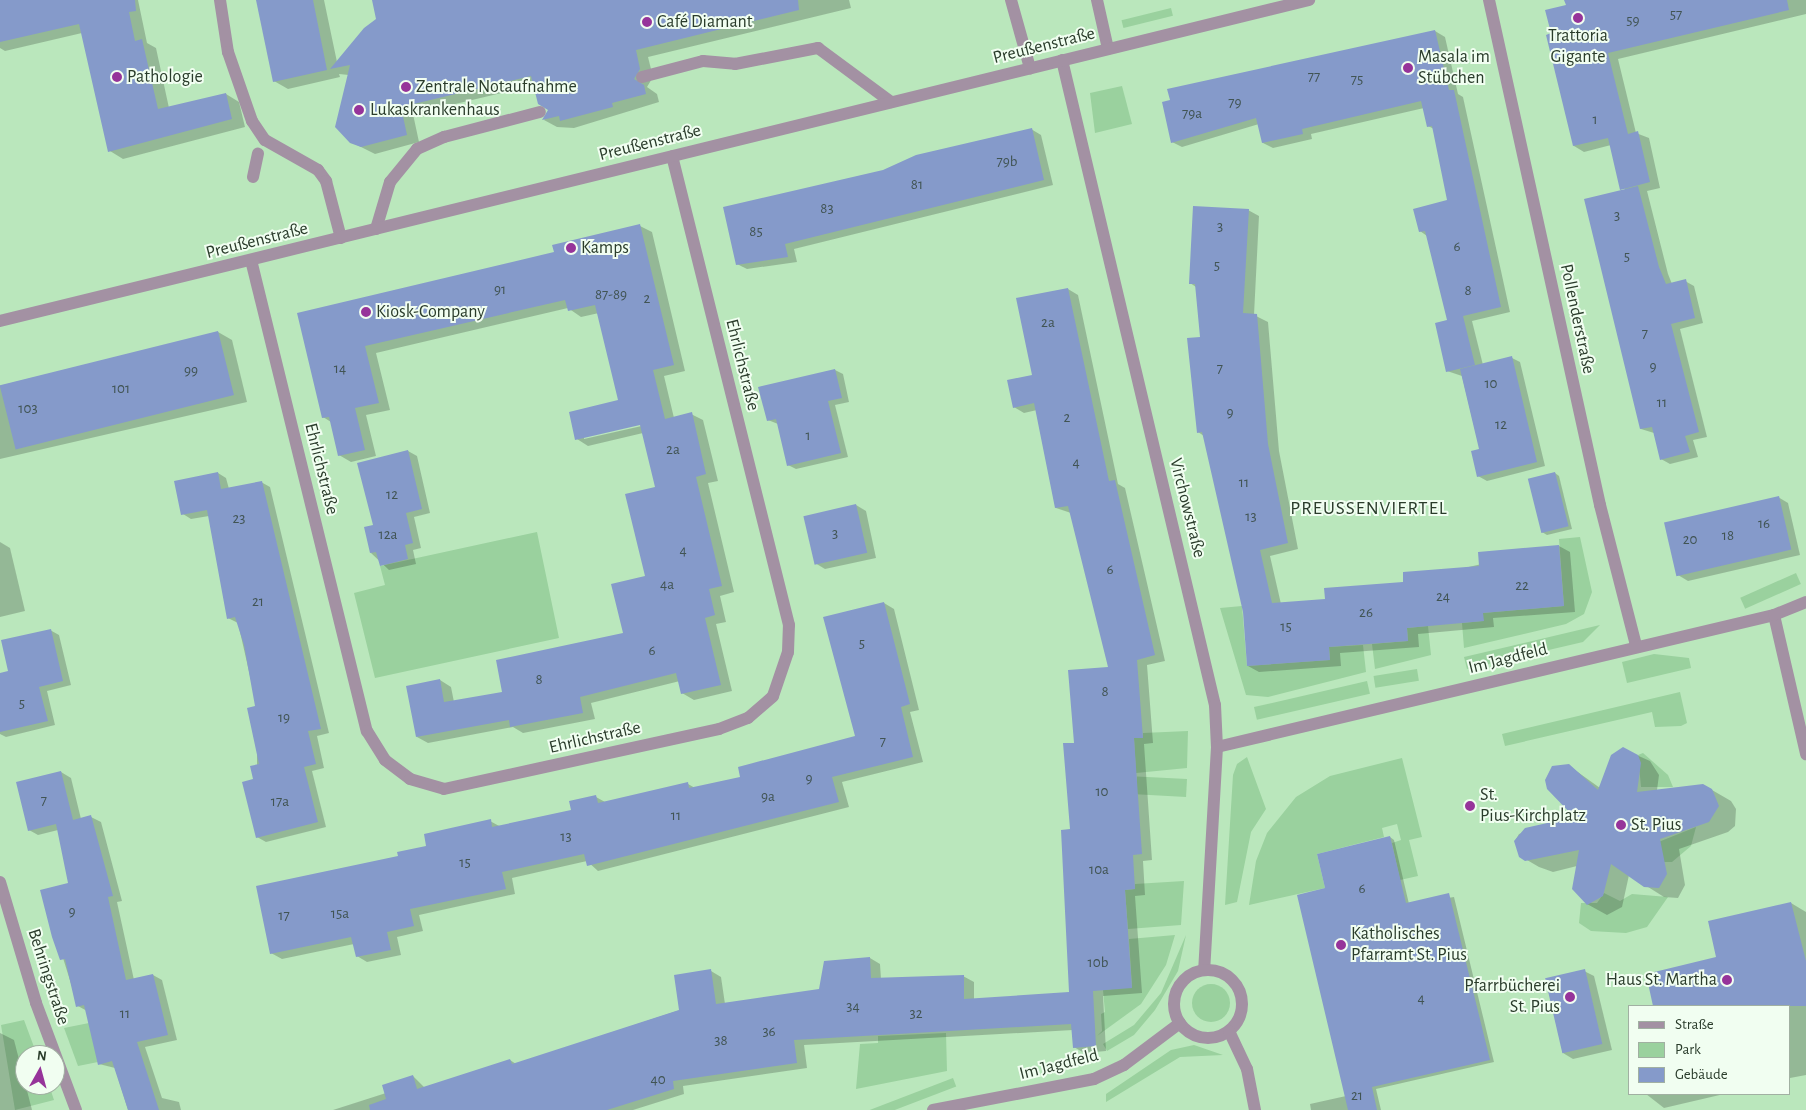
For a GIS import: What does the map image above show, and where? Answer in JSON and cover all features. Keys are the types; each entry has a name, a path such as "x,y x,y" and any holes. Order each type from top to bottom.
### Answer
{"street":[{"path":"220,0 228,52 252,121 265,140 318,170 326,182 341,238"},
{"path":"1011,0 1030,68"},
{"path":"1097,0 1108,48"},
{"name":"Preußenstraße","path":"0,321 1309,0"},
{"name":"Pollenderstraße","path":"1489,0 1600,505 1636,645"},
{"path":"642,77 703,61 735,64 818,48 891,102"},
{"name":"Virchowstraße","path":"1062,60 1206,662 1217,748 1204,970"},
{"path":"376,229 390,182 417,149 444,137 540,112"},
{"path":"253,177 258,154"},
{"name":"Ehrlichstraße","path":"251,260 367,731 385,760 410,778 444,789 719,729 748,718 773,696 788,652 789,626 672,156"},
{"name":"Im Jagdfeld","path":"1217,748 1636,645 1774,615 1806,602"},
{"path":"1774,615 1806,754"},
{"name":"Behringstraße","path":"0,882 36,1003 76,1110"},
{"path":"1204,970 1226,975 1240,992 1241,1013 1229,1031 1208,1039 1197,1037 1180,1023 1175,1012 1177,990 1193,973 1204,970"},
{"name":"Im Jagdfeld","path":"933,1110 1094,1079 1124,1065 1180,1023"},
{"path":"1229,1031 1247,1069 1255,1110"}],"green space":[{"path":"1171,8 1173,16 1123,28 1122,20"},
{"path":"1122,86 1132,124 1095,133 1090,93"},
{"path":"537,532 559,638 375,678 354,593 385,585 380,566"},
{"path":"1580,537 1592,592 1584,614 1566,624 1464,648 1462,623 1483,621 1483,613 1564,606 1559,539"},
{"path":"1796,573 1801,584 1745,609 1740,598"},
{"path":"1242,606 1247,666 1330,660 1329,647 1363,645 1366,672 1268,697 1246,695 1220,608"},
{"path":"1600,625 1583,642 1467,669 1464,657"},
{"path":"1428,626 1431,655 1375,669 1372,644 1408,641 1407,628"},
{"path":"1654,654 1689,658 1691,668 1627,683 1622,662"},
{"path":"1417,669 1419,681 1375,688 1374,676"},
{"path":"1367,681 1370,694 1257,720 1254,707"},
{"path":"1680,692 1687,723 1681,726 1655,727 1652,712 1505,746 1502,734"},
{"path":"1188,731 1187,768 1136,773 1134,738 1143,738 1143,733"},
{"path":"1643,753 1668,775 1673,787 1641,787 1638,755"},
{"path":"1247,757 1266,809 1251,832 1237,902 1225,905 1233,775 1237,764"},
{"path":"1402,758 1422,837 1409,840 1418,876 1400,880 1392,843 1401,840 1397,824 1382,828 1384,837 1317,854 1325,888 1249,905 1256,861 1267,833 1296,797 1330,776"},
{"path":"1137,776 1187,779 1186,797 1136,794"},
{"path":"1696,827 1691,846 1672,862 1662,862 1656,843"},
{"path":"1184,881 1181,925 1128,929 1125,890 1135,889 1135,884"},
{"path":"1604,893 1620,901 1632,894 1668,897 1647,927 1626,933 1591,931 1579,923 1581,903 1597,903"},
{"path":"1175,935 1166,965 1141,1004 1097,1036 1102,1031 1101,1014 1105,1012 1103,990 1132,987 1129,939"},
{"path":"1186,935 1178,971 1155,1010 1134,1035 1107,1051 1103,1044 1134,1025 1161,993"},
{"path":"1211,984 1218,985 1224,990 1229,996 1229,1010 1224,1016 1218,1021 1211,1022 1204,1021 1198,1016 1193,1010 1192,1003 1193,996 1198,990 1204,985"},
{"path":"24,1020 33,1045 15,1045 15,1095 52,1095 54,1100 15,1110 1,1025"},
{"path":"89,1023 98,1062 78,1066 64,1028"},
{"path":"946,1033 947,1071 856,1089 860,1044 878,1043 878,1036"},
{"path":"1194,1045 1223,1055 1180,1057 1106,1102 1106,1094 1171,1050"},
{"path":"953,1078 956,1086 895,1110 870,1110"}],"building":[{"name":"Pathologie","path":"0,0 135,0 136,11 129,12 135,41 142,39 158,109 226,93 232,119 108,152 79,24 0,42"},
{"path":"256,0 313,0 327,70 273,82"},
{"path":"372,0 798,0 799,10 636,50 640,69 634,79 644,85 646,94 612,103 613,107 560,121 559,116 542,120 548,110 538,104 531,76 401,107 407,135 361,147 350,143 335,127 350,65 330,69 364,28 376,19"},
{"path":"1564,0 1787,0 1789,10 1608,53 1628,134 1638,131 1650,182 1620,190 1608,138 1573,146 1546,35 1551,33 1545,10 1566,5"},
{"path":"1435,30 1449,90 1454,90 1501,307 1463,316 1475,365 1446,372 1435,323 1447,320 1425,231 1419,232 1413,209 1447,200 1432,126 1427,127 1421,101 1302,129 1303,134 1262,143 1256,118 1171,143 1162,102 1170,100 1167,89"},
{"path":"1032,128 1044,180 785,244 788,257 736,265 723,207 883,170 916,155"},
{"path":"1638,186 1659,267 1666,284 1686,279 1695,318 1671,324 1699,432 1685,436 1690,452 1660,460 1652,427 1640,429 1584,199"},
{"path":"1193,206 1249,209 1243,313 1257,314 1268,444 1288,543 1260,550 1272,603 1325,599 1324,588 1403,582 1403,572 1479,566 1478,552 1559,545 1564,606 1483,613 1484,621 1407,628 1408,641 1329,647 1330,660 1247,666 1243,612 1202,432 1197,433 1187,338 1200,337 1195,284 1189,284"},
{"path":"640,224 674,365 653,370 665,419 692,412 706,474 696,477 722,586 709,589 715,615 705,618 721,685 681,694 676,673 580,697 583,713 510,727 509,720 416,737 406,686 440,679 444,702 502,692 496,660 623,633 611,584 645,576 625,494 655,487 640,425 575,440 569,412 618,400 595,305 568,311 565,300 365,346 379,403 355,408 365,450 338,456 329,417 322,418 297,313 554,252 552,245"},
{"path":"1068,288 1109,481 1115,480 1155,655 1137,660 1143,738 1134,738 1142,854 1133,855 1135,889 1125,890 1132,988 1093,991 1096,1046 1073,1048 1071,1024 794,1040 797,1063 673,1081 674,1089 607,1110 370,1110 369,1105 386,1099 382,1085 413,1075 417,1089 510,1059 512,1064 679,1010 674,975 711,969 716,1004 819,989 824,961 870,957 871,978 964,975 964,999 1069,992 1061,830 1070,829 1063,743 1074,743 1068,670 1108,667 1068,506 1055,508 1034,403 1013,408 1007,380 1032,375 1016,298"},
{"path":"218,331 234,395 16,449 0,385"},
{"path":"1512,356 1537,462 1477,477 1471,451 1479,449 1460,369"},
{"path":"835,369 842,398 828,401 841,453 787,466 776,419 767,421 758,387"},
{"path":"408,450 422,509 406,513 413,543 405,545 408,559 380,566 376,552 370,553 364,527 373,525 357,463"},
{"path":"218,472 221,489 262,481 321,729 308,731 316,764 304,767 318,822 256,838 242,782 253,779 250,766 259,764 247,708 255,706 244,645 235,617 227,619 207,510 181,515 174,481"},
{"path":"1555,472 1569,526 1541,533 1528,479"},
{"path":"1779,496 1791,550 1676,576 1664,523"},
{"path":"856,504 867,553 815,565 803,516"},
{"path":"884,602 910,704 901,707 913,757 832,777 839,802 587,866 584,854 502,872 506,889 410,909 414,926 387,932 391,950 356,957 351,937 270,954 256,886 398,856 397,852 426,846 424,834 491,819 492,827 571,810 569,801 596,795 598,803 688,782 689,788 740,777 738,767 855,736 823,617"},
{"path":"51,629 63,681 39,687 48,721 0,732 0,673 8,671 1,640"},
{"name":"St. Pius","path":"1623,747 1638,755 1641,763 1637,792 1703,784 1712,789 1719,806 1709,822 1660,839 1667,874 1659,888 1644,887 1611,864 1603,896 1587,905 1572,889 1579,850 1525,861 1519,857 1514,841 1525,828 1574,817 1547,789 1545,780 1552,766 1569,764 1598,790 1611,755"},
{"path":"61,771 73,820 91,815 113,896 108,897 126,980 153,974 168,1035 137,1042 159,1110 128,1110 112,1061 98,1065 84,1005 76,1007 65,959 60,960 52,937 40,890 68,883 56,824 28,831 16,782"},
{"path":"1390,836 1406,903 1449,893 1490,1060 1372,1087 1377,1110 1348,1110 1297,895 1325,888 1317,854"},
{"name":"Haus St. Martha","path":"1791,902 1806,961 1806,1006 1653,1005 1646,974 1716,957 1708,921"},
{"name":"Pfarrbücherei St. Pius","path":"1585,969 1602,1044 1562,1053 1545,978"}],"place":[{"name":"Trattoria Gigante","path":"1578,18"},
{"name":"Café Diamant","path":"647,22"},
{"name":"Masala im Stübchen","path":"1408,68"},
{"name":"Pathologie","path":"117,77"},
{"name":"Zentrale Notaufnahme","path":"406,87"},
{"name":"Lukaskrankenhaus","path":"359,110"},
{"name":"Kamps","path":"571,248"},
{"name":"Kiosk-Company","path":"366,312"},
{"name":"St. Pius-Kirchplatz","path":"1470,806"},
{"name":"St. Pius","path":"1621,825"},
{"name":"Katholisches Pfarramt St. Pius","path":"1341,945"},
{"name":"Haus St. Martha","path":"1727,980"},
{"name":"Pfarrbücherei St. Pius","path":"1570,997"}],"district":[{"name":"PREUSSENVIERTEL","path":"1369,509"}]}
